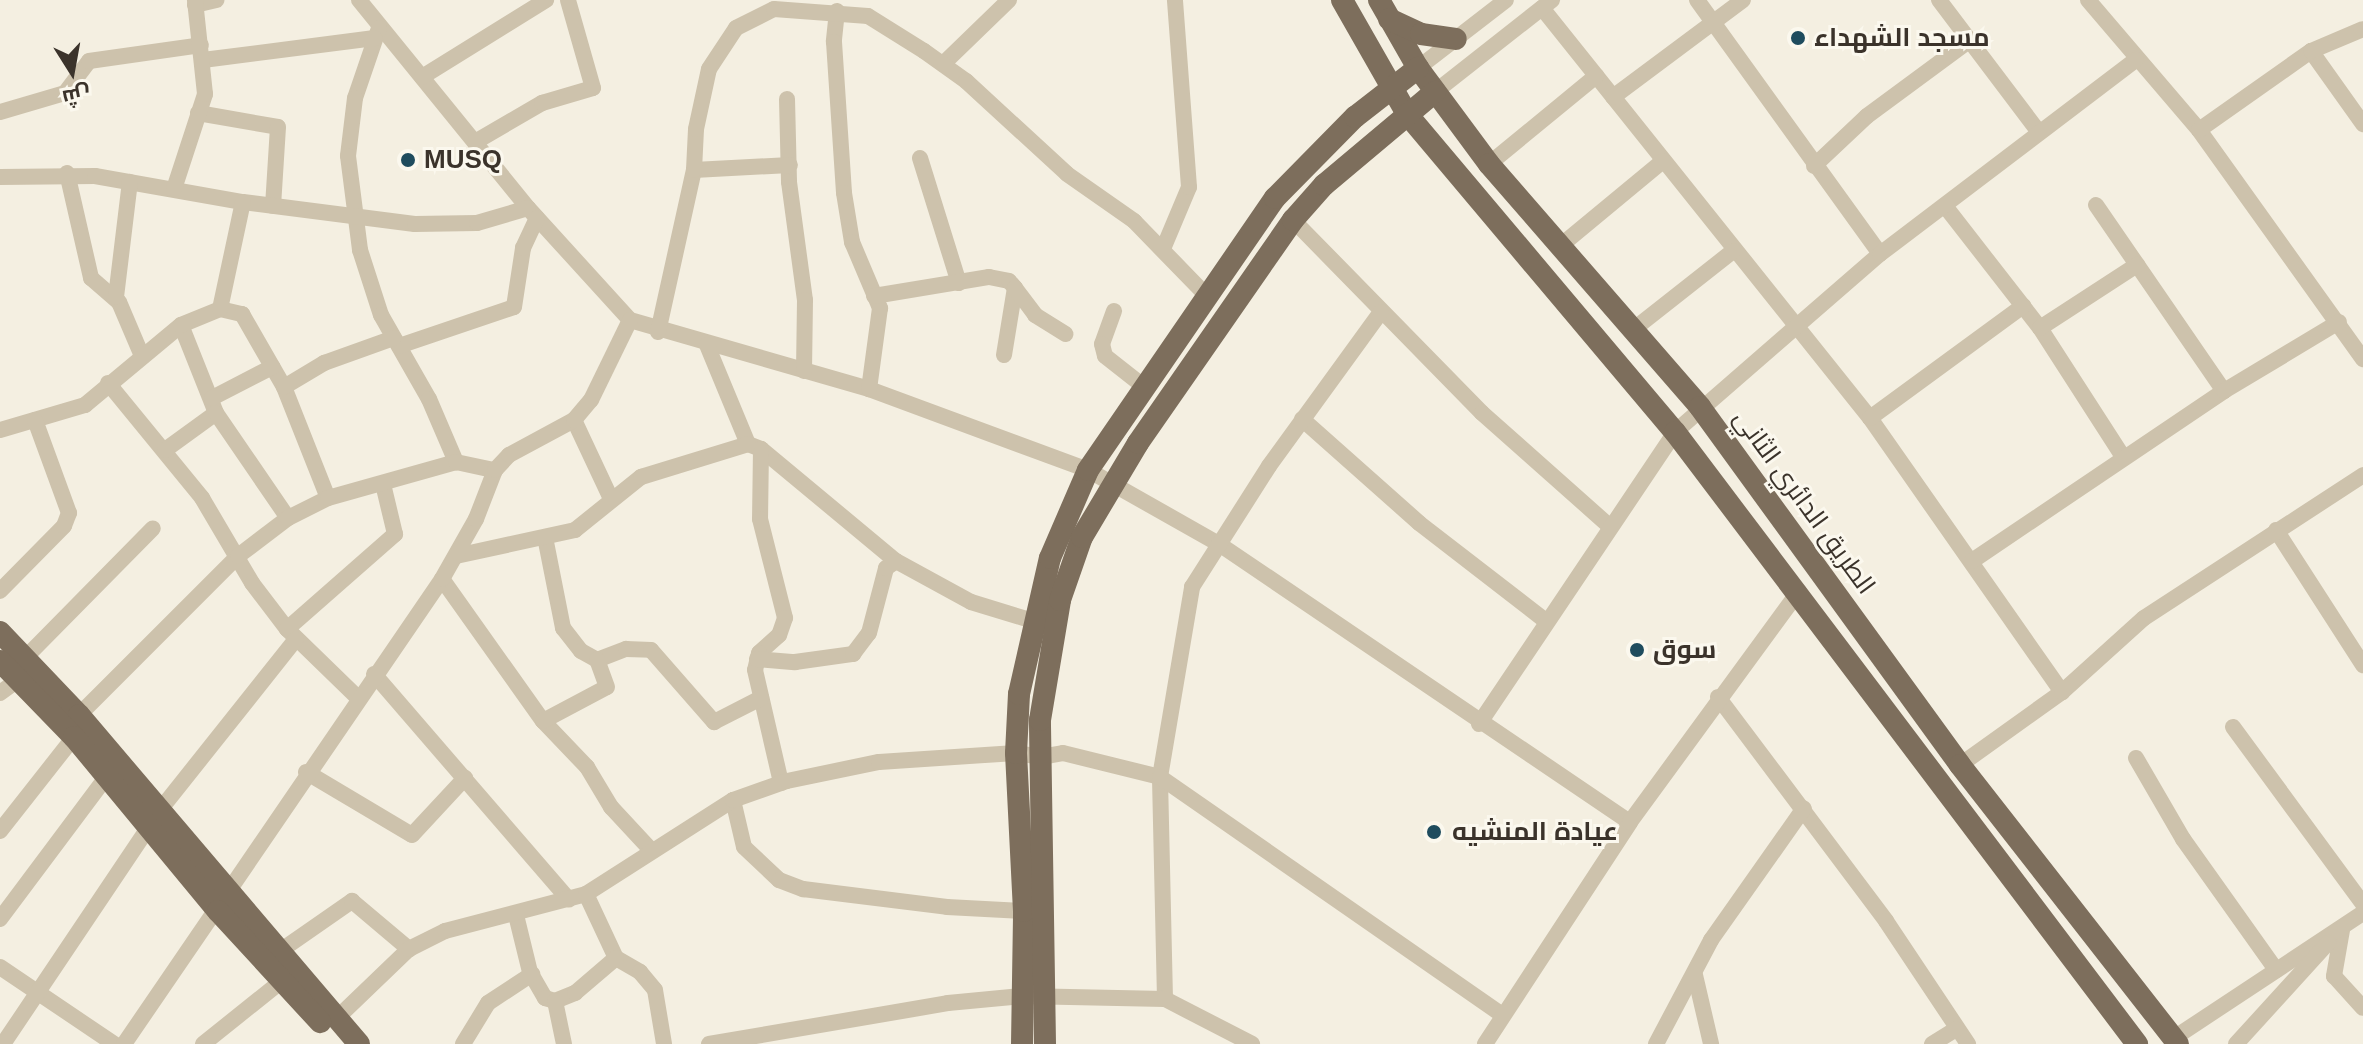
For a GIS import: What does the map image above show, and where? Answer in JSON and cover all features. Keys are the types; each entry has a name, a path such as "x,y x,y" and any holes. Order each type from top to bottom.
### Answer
{"main road":[{"path":"1342,0 1389,89 1407,114 1675,432 1799,591 2137,1044"},
{"path":"1384,10 1421,34 1456,39"},
{"name":"الطريق الدائري الثاني","path":"1384,10 1418,68 1489,164 1700,407 1960,765 2173,1042"},
{"path":"1022,1044 1024,911 1016,753 1033,621 1050,558 1088,470 1147,389 1275,198 1317,152 1418,68"},
{"path":"1045,1044 1047,997 1040,720 1060,600 1082,537 1111,485 1293,220 1324,185 1435,92"},
{"path":"0,632 79,715 155,818 225,902 283,980 340,1044"},
{"path":"0,661 9,686 74,737 107,776 155,818"},
{"path":"225,902 280,951 359,1044"}],"street":[{"path":"174,189 205,94 195,3 216,0"},
{"path":"422,77 543,0"},
{"path":"475,142 542,103 593,88 568,0"},
{"path":"943,64 1009,0"},
{"path":"1163,249 1189,187 1175,0"},
{"path":"1418,68 1506,0"},
{"path":"1697,0 1711,26 1880,254"},
{"path":"1613,97 1743,0"},
{"path":"1939,0 2038,131"},
{"path":"2088,0 2136,60 2199,130 2363,359"},
{"path":"368,3 377,33 422,77 532,213 630,320 658,332 869,389 1088,470 1219,544 1479,724 1630,822"},
{"path":"1435,92 1547,4 1596,76 1733,251 1870,418 2062,692"},
{"path":"658,332 694,170 699,110 714,54 736,28 773,5 837,11 882,23 943,64 1051,161 1134,221 1208,297"},
{"path":"837,11 834,42 844,193 852,242 880,308 879,339 869,389"},
{"path":"2199,130 2311,51 2363,29"},
{"path":"0,112 65,93 89,61 202,53 377,33"},
{"path":"377,33 351,121 348,156 354,216 368,283 456,462"},
{"path":"1814,166 1867,116 1970,40"},
{"path":"2311,51 2363,124"},
{"path":"1479,724 1608,525 1675,432 1700,407 1797,328 1880,254 2038,131 2136,60"},
{"path":"1489,164 1596,76"},
{"path":"787,99 790,165 805,300 804,371"},
{"path":"198,113 278,127 273,206"},
{"path":"920,158 959,283"},
{"path":"1559,247 1663,161"},
{"path":"694,170 790,165"},
{"path":"0,177 67,173 243,202 354,216 477,223 532,213"},
{"path":"67,173 91,278 116,297 142,356"},
{"path":"116,297 130,182"},
{"path":"220,309 243,202"},
{"path":"2096,205 2224,391"},
{"path":"1945,206 2040,328 2123,457"},
{"path":"284,387 324,363 514,307 532,213"},
{"path":"1293,220 1532,462 1608,525"},
{"path":"1634,329 1733,251"},
{"path":"2040,328 2137,265"},
{"path":"874,296 1001,278 1015,288 1035,315 1066,334"},
{"path":"1004,355 1015,288"},
{"path":"1870,418 2023,306"},
{"path":"0,430 85,405 181,325 220,309 242,314 284,387 328,498"},
{"path":"1114,311 1102,344 1105,356 1147,389"},
{"path":"1165,999 1160,777 1183,623 1192,587 1302,419 1381,312"},
{"path":"124,1044 225,902 357,697 442,579 456,556 495,470 509,455 574,420 591,400 630,320"},
{"path":"1972,561 2224,391 2339,322"},
{"path":"181,325 214,405 288,518"},
{"path":"707,345 754,446 762,532 785,618 779,635 757,659 761,698 781,783"},
{"path":"165,450 214,405 272,367"},
{"path":"108,383 165,450 291,634 357,697"},
{"path":"1302,419 1419,523 1546,621"},
{"path":"0,591 64,526 69,513 35,420"},
{"path":"574,420 610,497"},
{"path":"456,556 545,537 587,524 610,497 641,477 754,446"},
{"path":"754,446 896,561 971,602 1033,621"},
{"path":"79,715 238,556 288,518 328,498 456,462 495,470"},
{"path":"1960,765 2062,692 2144,618 2363,475"},
{"path":"3,1044 155,818 291,634 395,534 383,484"},
{"path":"25,658 153,528"},
{"path":"2276,530 2363,665"},
{"path":"543,721 607,687 597,660 581,651 563,628 545,537"},
{"path":"757,659 795,662 853,654 874,621 886,568 896,561"},
{"path":"442,579 543,721 587,767 611,807 651,850"},
{"path":"1485,1044 1630,822 1718,697 1799,591"},
{"path":"597,660 626,649 651,650 714,722 761,698"},
{"path":"374,674 569,900"},
{"path":"1718,697 1804,808 1968,1044"},
{"path":"2233,727 2363,904"},
{"path":"0,831 74,737"},
{"path":"336,1019 409,949 445,931 516,915 586,894 733,800 781,783 879,762 1016,753 1041,757 1084,756 1160,777 1503,1015"},
{"path":"2136,758 2183,839 2276,970"},
{"path":"306,772 412,835 465,778"},
{"path":"0,919 107,776"},
{"path":"733,800 744,847 779,880 803,889 947,907 1024,911"},
{"path":"1656,1044 1711,940 1804,808"},
{"path":"586,894 616,958 655,990 664,1044"},
{"path":"280,951 352,901 409,949"},
{"path":"2173,1042 2363,913"},
{"path":"516,915 536,987 555,1001 564,1044"},
{"path":"2343,927 2334,976 2363,1008"},
{"path":"2236,1044 2343,927"},
{"path":"555,1001 575,993 616,958"},
{"path":"0,967 35,994 114,1044"},
{"path":"463,1044 488,1003 532,974"},
{"path":"1695,975 1711,1044"},
{"path":"203,1044 283,980"},
{"path":"709,1044 948,1003 1022,996 1165,999 1252,1044"},
{"path":"1932,1044 1956,1029"}],"place":[{"name":"مسجد الشهداء","path":"1798,38"},
{"name":"MUSQ","path":"408,160"},
{"name":"سوق","path":"1637,650"},
{"name":"عيادة المنشيه","path":"1434,832"}]}
